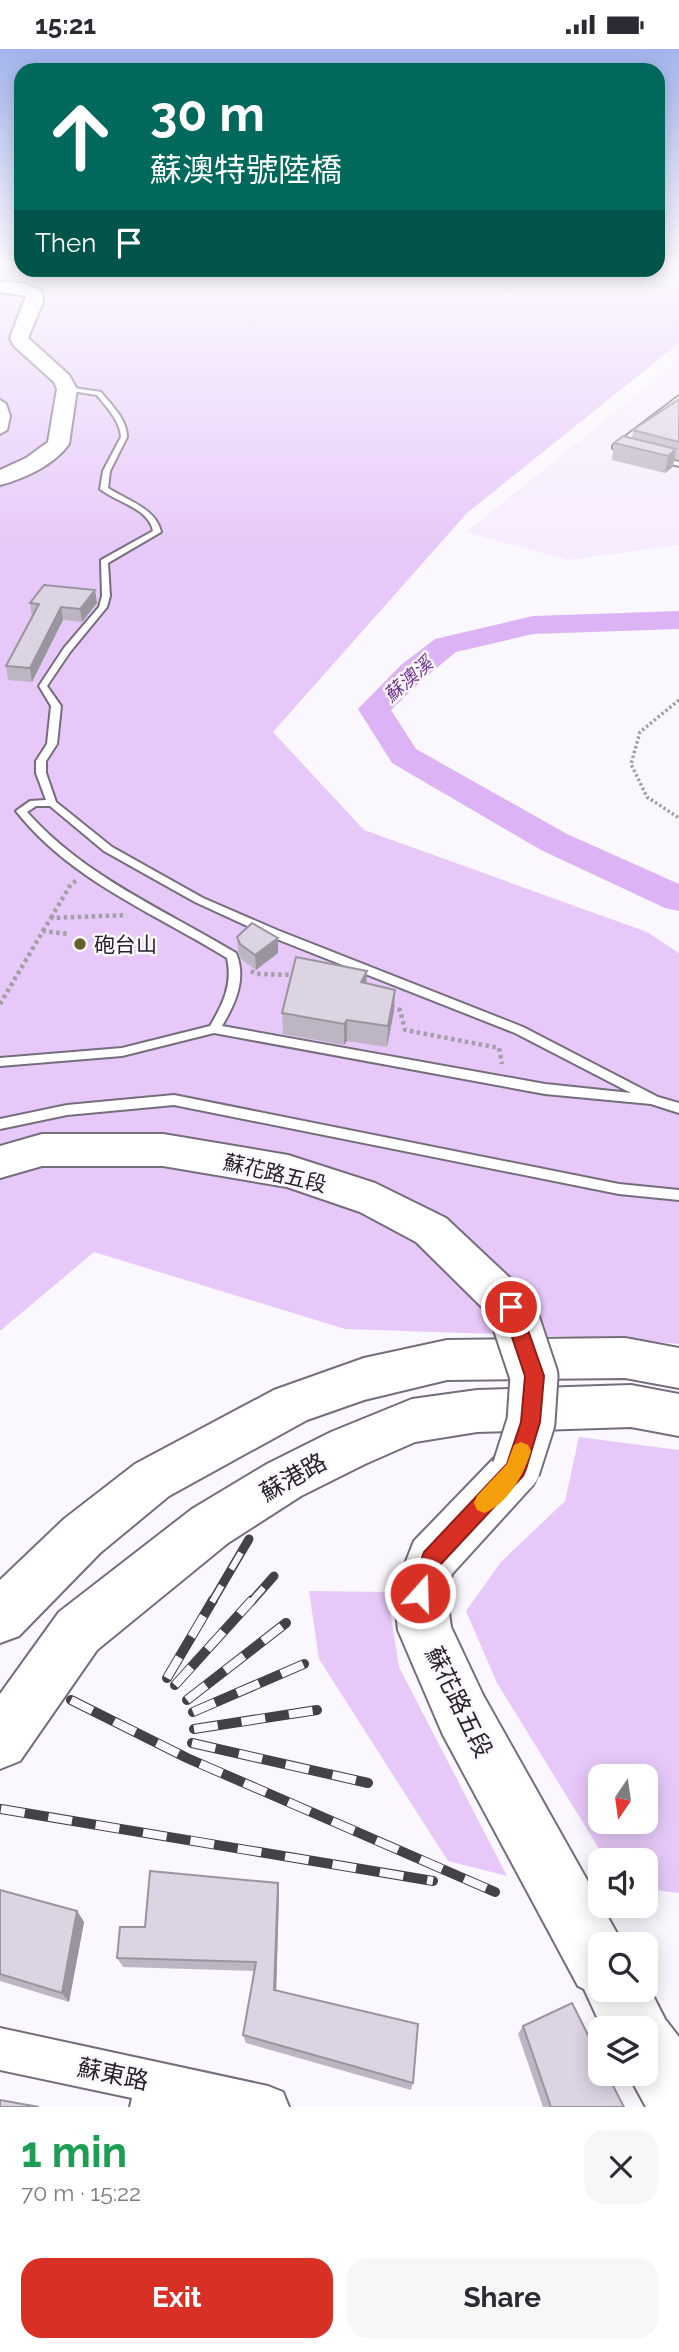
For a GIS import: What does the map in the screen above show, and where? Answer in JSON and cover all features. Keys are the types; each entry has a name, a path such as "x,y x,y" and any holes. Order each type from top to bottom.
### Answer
{"main road":[{"path":"0,478 33,463 58,444 67,389 62,379 38,359"},
{"name":"蘇花路五段","path":"0,1162 41,1150 163,1150 288,1171 375,1200 431,1230 511,1307 534,1376 530,1422 516,1469 432,1559 420,1593 425,1630 463,1715 588,1943"},
{"path":"0,1617 82,1536 152,1480 291,1405 364,1379 447,1360 625,1359 679,1368"},
{"name":"蘇港路","path":"0,1741 78,1631 210,1526 285,1480 348,1448 412,1421 477,1411 631,1406 679,1415"},
{"path":"658,2064 679,2100"}],"street":[{"path":"0,404 3,416 0,430"},
{"name":"蘇東路","path":"0,2049 154,2095 268,2107"}],"lane":[{"path":"67,389 99,393 124,430 124,441 111,457 103,475 104,489 118,500 149,514 157,526 157,532 104,562 106,596 103,607 66,650 43,687 56,706 52,744 41,761 41,773 52,803 108,849 199,900 272,933 519,1030 654,1100 679,1108"},
{"path":"626,451 613,448 679,398"},
{"path":"653,458 679,464"},
{"path":"52,803 34,803 21,811 51,843 92,873 232,956 237,980 229,1003 214,1029"},
{"path":"0,1062 122,1052 214,1029 545,1089 654,1100"},
{"path":"0,1124 67,1110 174,1100 620,1189 679,1195"}],"path":[{"path":"679,700 640,732 631,764 647,797 679,818"},
{"path":"0,1004 71,884 92,873"},
{"path":"51,918 100,918 155,911"},
{"path":"43,931 69,934"},
{"path":"234,962 256,974 295,975"},
{"path":"382,1005 400,1010 405,1030 499,1048 502,1065"}],"shaded area":[{"path":"0,359 659,359 467,513 273,732 364,830 647,932 679,953 679,1344 610,1338 345,1329 94,1252 0,1331"},
{"path":"671,359 679,359 679,545 568,560 466,532 675,364"},
{"path":"579,1437 679,1450 679,1893 658,1890 658,1848 599,1848 590,1834 658,1834 658,1764 588,1764 588,1831 497,1683 466,1611 501,1562 565,1501"},
{"path":"309,1591 387,1592 399,1667 507,1876 448,1861 319,1659"}],"building":[{"path":"679,399 679,442 633,430"},
{"path":"623,436 676,449 668,456 614,443"},
{"path":"44,585 95,590 80,609 61,607 30,668 6,666 39,604 30,603"},
{"path":"252,923 278,938 255,955 240,944 237,937"},
{"path":"296,957 367,971 361,982 395,990 388,1026 347,1020 344,1024 282,1013"},
{"path":"150,1871 278,1883 274,1990 418,2024 413,2083 243,2035 256,1962 117,1958 120,1927 145,1927"},
{"path":"0,1890 77,1911 62,1993 0,1974"},
{"path":"572,2003 588,2035 588,2086 613,2086 624,2107 551,2107 523,2026"},
{"path":"0,2100 39,2107 0,2107"}],"waterway":[{"name":"蘇澳溪","path":"679,620 533,625 446,645 412,672 374,709 404,756 554,842 679,899"}],"railway":[{"path":"212,1602 249,1539"},
{"path":"251,1602 274,1576"},
{"path":"167,1678 213,1600"},
{"path":"175,1685 252,1600"},
{"path":"187,1700 286,1623"},
{"path":"193,1712 304,1664"},
{"path":"71,1700 187,1758 495,1892"},
{"path":"194,1729 317,1710"},
{"path":"192,1743 368,1783"},
{"path":"1,1809 433,1881"}],"slow traffic":[{"path":"484,1503 516,1469 521,1451"}],"place":[{"name":"砲台山","path":"80,944"}],"route":[{"path":"420,1593 432,1559 516,1469 530,1422 534,1376 511,1307"}]}
